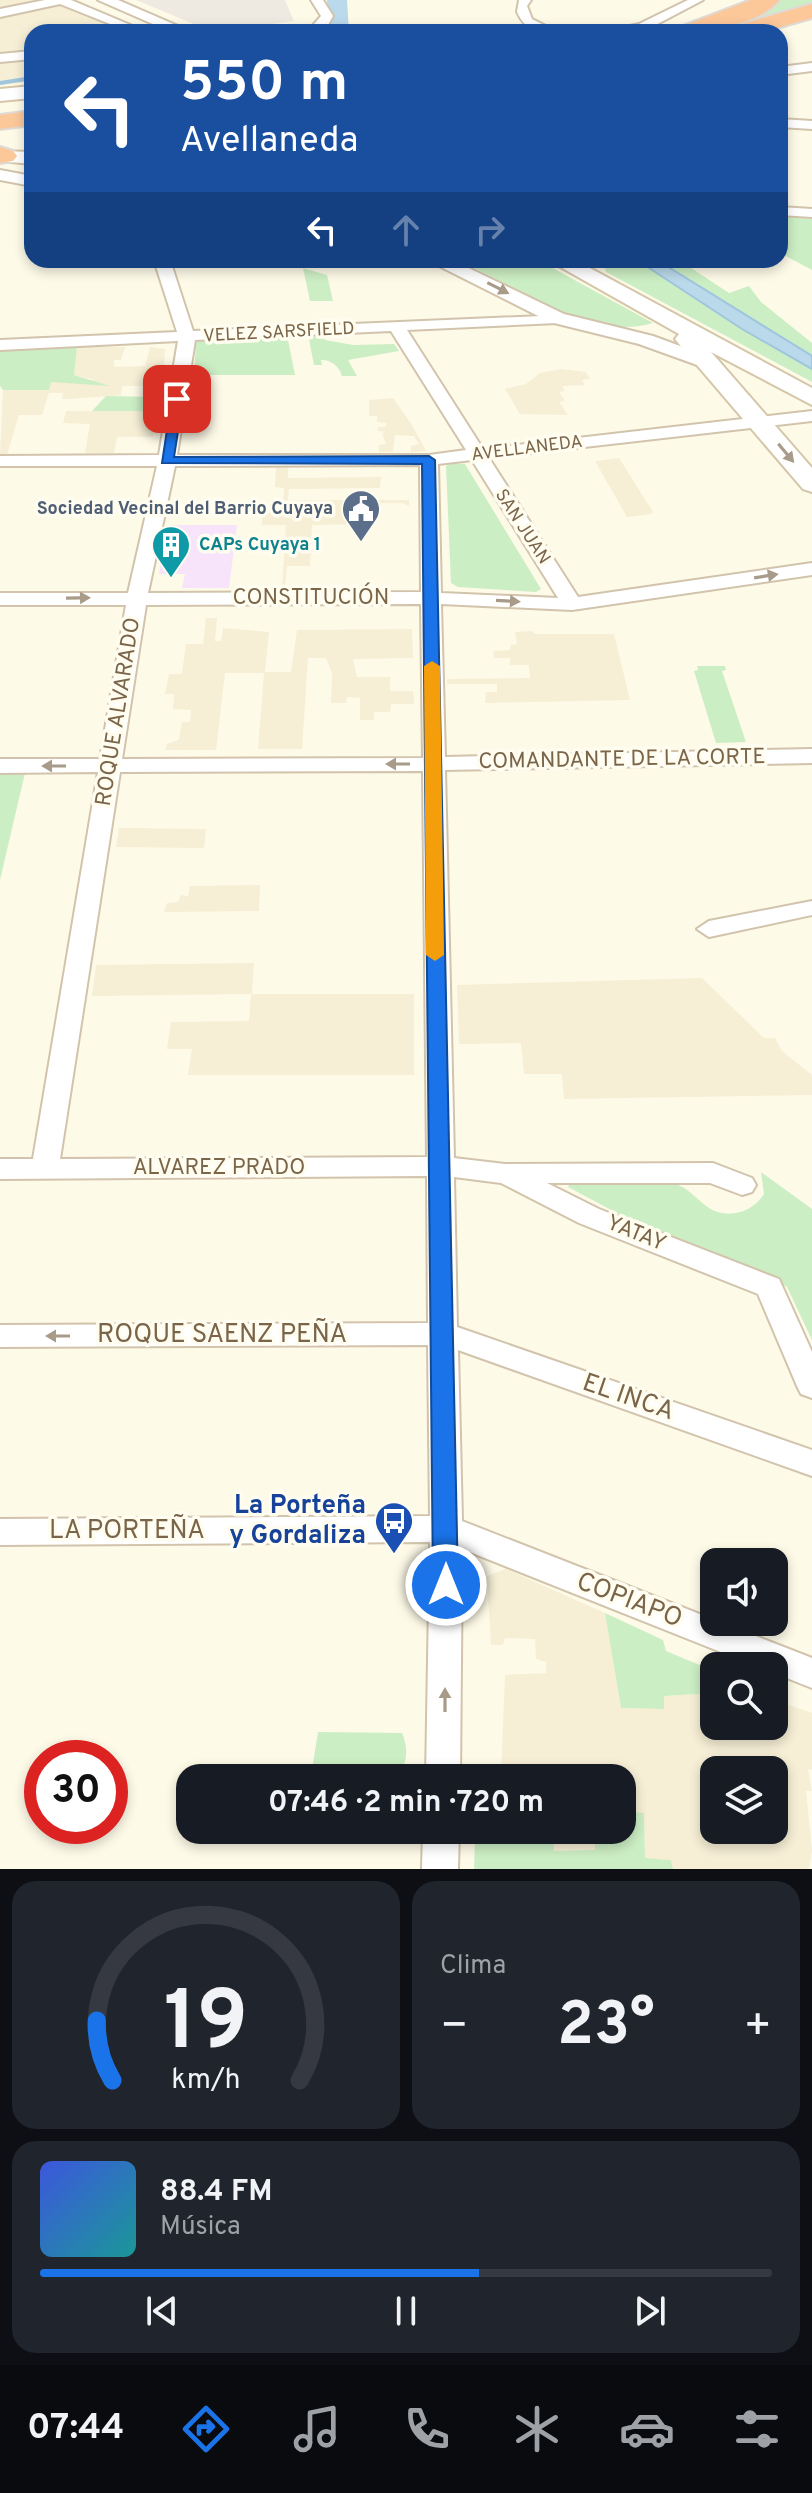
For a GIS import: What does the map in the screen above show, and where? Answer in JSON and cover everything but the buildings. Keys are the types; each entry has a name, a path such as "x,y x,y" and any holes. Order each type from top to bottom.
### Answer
{"highway":[{"path":"713,24 768,0"},
{"path":"767,24 812,11"},
{"path":"788,27 812,20"},
{"path":"788,38 812,33"},
{"path":"0,119 24,116"},
{"path":"1,151 24,133"}],"main road":[{"path":"0,95 24,93"},
{"path":"1,151 24,156"},
{"path":"574,268 812,398"},
{"path":"667,319 690,341 812,484"},
{"path":"718,373 774,376"}],"street":[{"path":"0,13 61,0 121,24"},
{"path":"97,0 136,24"},
{"path":"105,0 164,24"},
{"path":"317,0 327,16 322,24"},
{"path":"525,0 521,6 523,18 530,24"},
{"path":"648,24 697,0"},
{"path":"0,58 24,56"},
{"path":"788,70 812,67"},
{"path":"788,124 812,125"},
{"path":"1,151 24,173"},
{"path":"788,212 812,213"},
{"name":"ROQUE ALVARADO","path":"45,1169 137,598 167,461 187,338 165,268"},
{"path":"454,268 557,318 646,340 718,373"},
{"name":"VELEZ SARSFIELD","path":"0,345 557,318"},
{"name":"SAN JUAN","path":"397,327 475,455 572,604"},
{"path":"646,340 690,341 735,354"},
{"name":"AVELLANEDA","path":"0,461 429,460 812,416"},
{"path":"429,460 438,1166 444,1334 443,1764"},
{"name":"CONSTITUCIÓN","path":"0,599 430,598 572,604 812,569"},
{"name":"COMANDANTE DE LA CORTE","path":"0,766 433,764 812,756"},
{"path":"709,929 812,908"},
{"name":"ALVAREZ PRADO","path":"0,1169 438,1166 505,1174"},
{"path":"505,1174 713,1173 742,1185"},
{"name":"YATAY","path":"505,1174 589,1216 769,1287 812,1386"},
{"name":"ROQUE SAENZ PEÑA","path":"0,1336 444,1334"},
{"name":"EL INCA","path":"444,1334 812,1463"},
{"name":"LA PORTEÑA","path":"0,1532 446,1529"},
{"name":"COPIAPO","path":"446,1529 812,1673"},
{"path":"440,1869 441,1844"}],"shaded area":[{"path":"0,0 50,0 112,24 24,24 24,83 0,85"},
{"path":"136,0 285,0 294,21 272,24 194,24"},
{"path":"77,347 125,347 121,360 114,360 114,367 145,366 150,347 165,349 163,386 122,386 121,395 69,399 62,399 63,393 49,393 42,415 19,415 7,455 0,455 3,390 49,390 50,382 96,380 74,375"},
{"path":"561,369 586,372 590,379 582,380 585,385 562,386 565,391 559,392 565,401 559,402 568,415 520,414 505,389 526,384 540,373"},
{"path":"393,398 426,451 411,452 411,446 419,444 414,436 395,435 393,452 379,452 379,445 386,444 382,433 387,432 378,431 378,427 385,427 387,423 377,422 377,416 369,416 369,400"},
{"path":"66,411 158,411 153,437 117,437 114,453 85,453 90,424 63,423"},
{"path":"619,458 653,512 651,514 627,517 595,461"},
{"path":"276,466 288,466 288,478 381,477 380,488 289,489 288,500 409,500 409,506 402,503 381,503 380,507 351,505 350,512 360,512 360,524 312,525 310,566 287,566 285,588 282,588 286,525 262,525 262,511 283,506 284,488 275,487"},
{"path":"167,525 237,525 229,588 182,588 185,574 159,574"},
{"path":"206,618 217,618 215,641 221,641 223,628 269,632 265,672 291,672 297,630 412,629 413,658 353,659 357,677 390,677 390,691 413,691 414,704 391,704 390,712 374,712 374,720 360,720 360,698 347,697 346,703 331,703 332,673 326,658 308,658 302,749 258,749 264,673 225,673 216,750 165,750 167,744 179,740 182,722 190,722 191,710 173,709 174,694 165,694 169,674 182,674 186,644 203,644"},
{"path":"532,631 535,634 614,634 630,700 485,703 486,692 497,692 497,684 447,684 447,679 530,678 529,665 510,665 510,658 494,658 493,651 510,650 511,645 517,644 515,632"},
{"path":"119,828 206,829 204,848 116,847"},
{"path":"260,885 259,911 164,912 167,903 178,902 181,895 188,896 190,886"},
{"path":"254,963 252,994 414,994 414,1075 188,1075 192,1049 167,1049 171,1022 249,1021 251,994 92,996 96,965"},
{"path":"702,978 764,1038 775,1038 782,1051 812,1075 812,1095 564,1099 562,1074 524,1074 521,1043 459,1044 457,985"},
{"path":"506,1569 605,1613 621,1708 664,1709 664,1696 700,1694 700,1740 788,1740 788,1705 812,1713 812,1769 808,1770 812,1791 806,1791 812,1850 809,1869 673,1869 671,1860 645,1858 644,1814 636,1813 636,1764 502,1764 505,1675 546,1673 546,1662 536,1659 535,1639 505,1638 503,1645 491,1645 487,1576"},
{"path":"554,1844 596,1844 596,1850 554,1851"}],"green space":[{"path":"776,0 812,0 812,3 745,24 729,24"},
{"path":"788,217 812,219 812,270 788,257"},
{"path":"303,268 327,275 333,301 310,301"},
{"path":"474,268 553,268 653,323 628,327 577,318"},
{"path":"605,268 649,268 742,329 812,369 812,382 606,272"},
{"path":"670,268 691,268 729,293 749,286 761,302 812,343 812,356"},
{"path":"308,334 323,335 325,340 353,345 394,344 399,351 348,360 357,376 342,376 337,367 328,361 321,360 322,365 314,365"},
{"path":"287,335 295,375 194,375 196,343 202,339"},
{"path":"77,347 74,375 110,386 51,382 49,390 3,390 0,386 0,349"},
{"path":"106,396 160,397 158,411 92,411"},
{"path":"465,464 541,589 536,592 458,587 451,583 446,466"},
{"path":"697,666 725,666 726,670 722,671 746,742 716,743 694,671 698,670"},
{"path":"25,773 0,880 0,774"},
{"path":"761,1172 812,1209 812,1340 787,1287 763,1272 628,1219 568,1187 571,1181 663,1181 683,1187 716,1212 732,1214 747,1210 764,1194"},
{"path":"605,1613 663,1640 666,1651 700,1665 700,1694 664,1696 664,1709 621,1708"},
{"path":"318,1732 402,1733 406,1745 404,1764 313,1764"},
{"path":"636,1812 644,1813 645,1858 671,1860 673,1869 474,1869 475,1844 554,1844 554,1851 595,1850 595,1844 636,1844"}],"water":[{"path":"649,268 670,268 812,356 812,369 742,329"}],"waterway":[{"path":"337,0 338,24"},
{"path":"0,83 24,79"}],"slow traffic":[{"path":"432,666 435,955"}],"place":[{"name":"Sociedad Vecinal del Barrio Cuyaya","path":"361,543"},
{"name":"CAPs Cuyaya 1","path":"171,579"},
{"name":"La Porteña y Gordaliza","path":"394,1555"}],"route":[{"path":"177,399 167,461 429,460 446,1585"}]}
